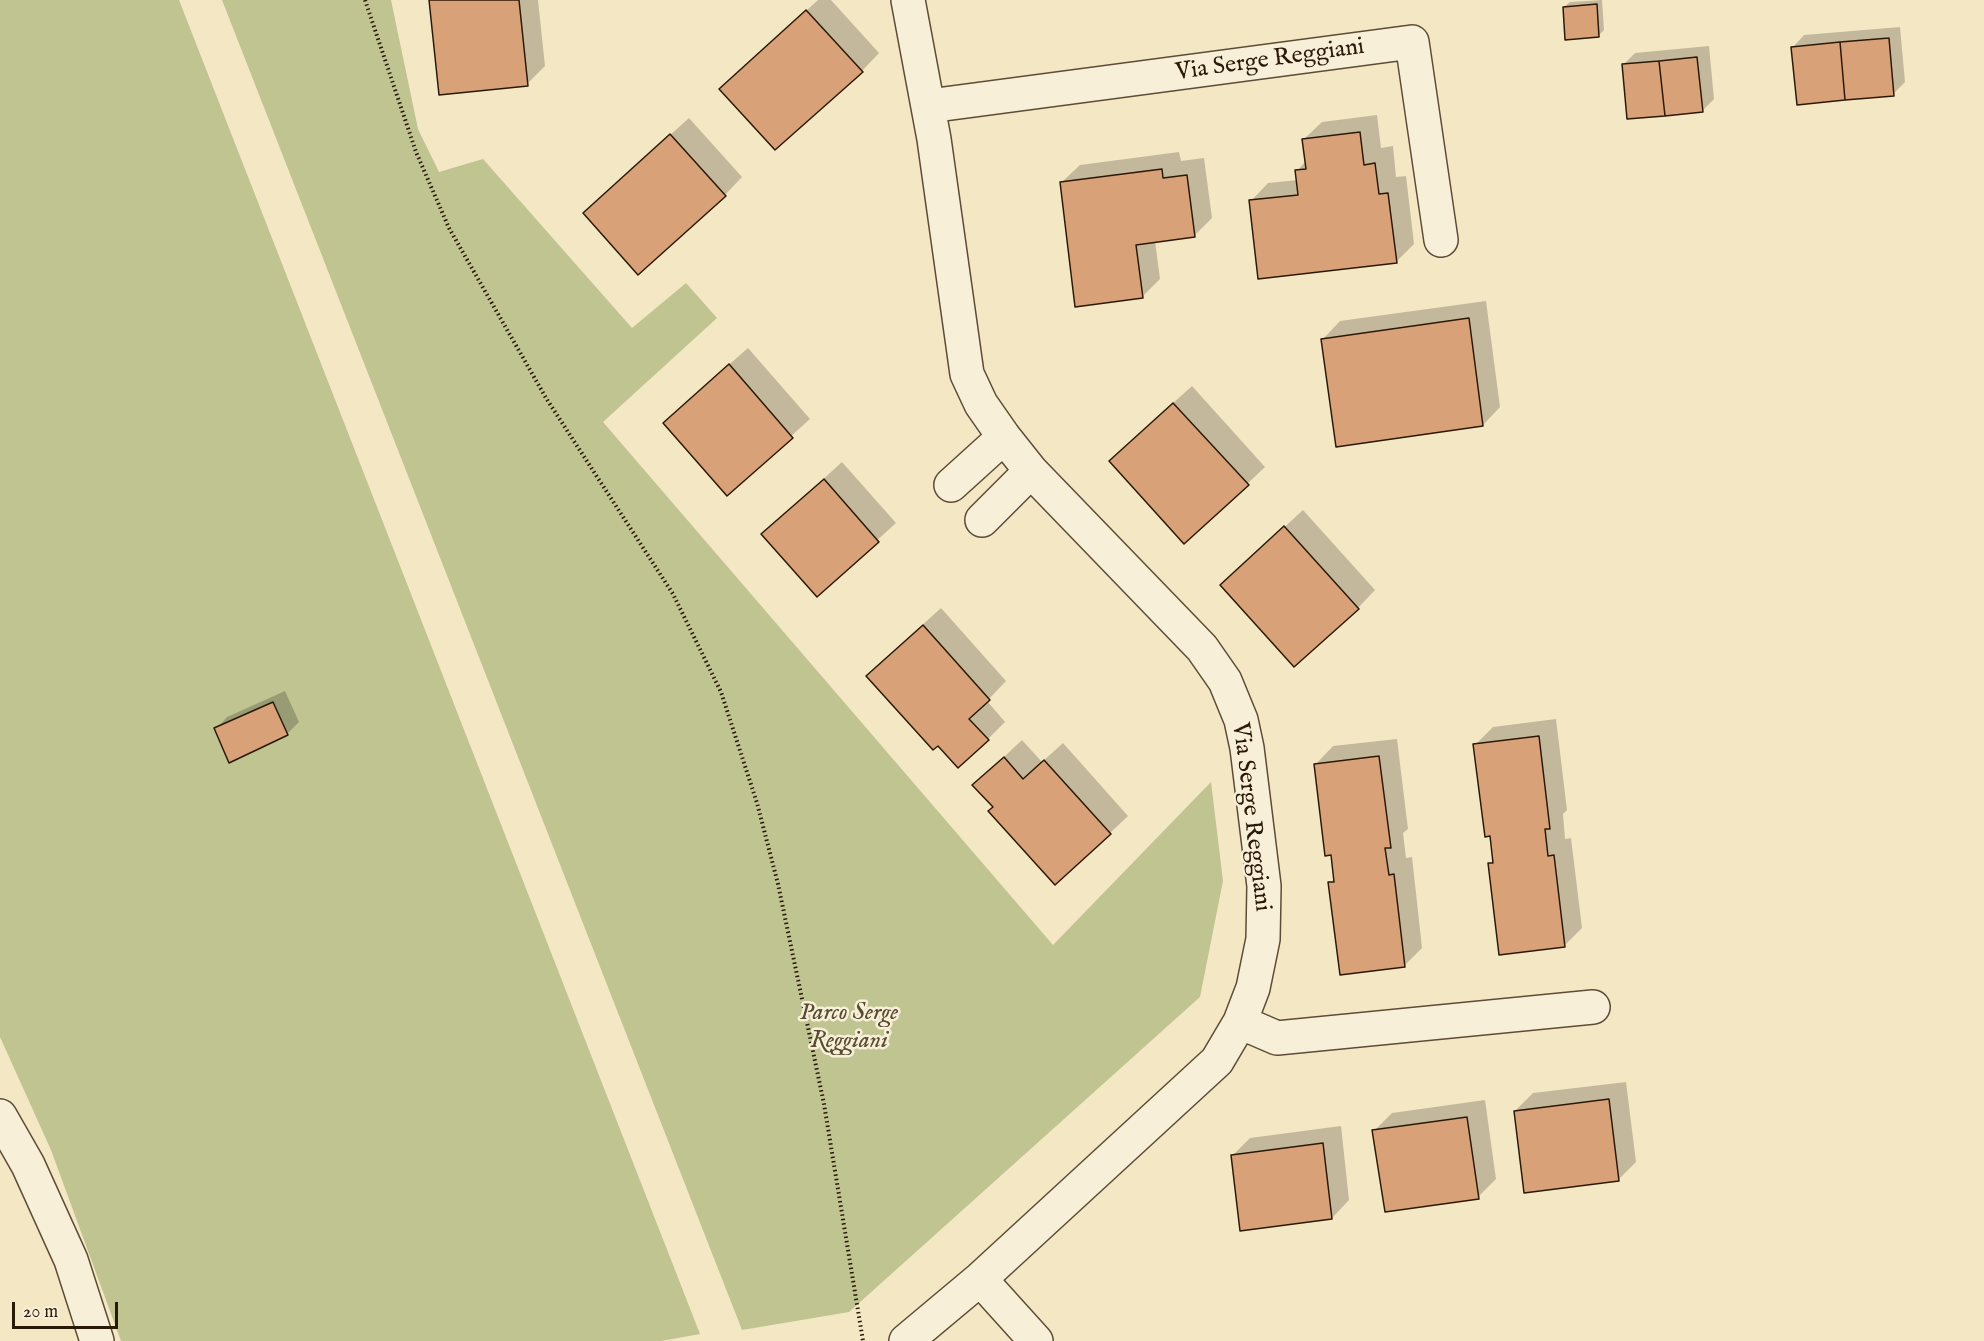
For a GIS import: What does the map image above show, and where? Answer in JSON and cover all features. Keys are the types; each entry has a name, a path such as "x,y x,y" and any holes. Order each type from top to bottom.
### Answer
{"street":[{"name":"Via Serge Reggiani","path":"906,1341 980,1279 1217,1061 1240,1022 1253,988 1263,939 1264,907 1264,886 1247,748 1241,720 1225,681 1202,648 1031,471 981,404 967,374 929,106 908,0"},
{"name":"Via Serge Reggiani","path":"929,106 1412,42 1441,240"},
{"path":"951,485 1004,437"},
{"path":"982,520 1031,471"},
{"path":"1240,1022 1277,1038 1593,1007"},
{"path":"0,1116 28,1166 71,1260 97,1341"},
{"path":"980,1279 1036,1341"}],"path":[{"path":"365,0 416,152 449,228 546,398 673,594 721,692 757,803 778,884 824,1104 863,1341"}],"green space":[{"path":"0,0 179,0 700,1334 661,1341 121,1341 51,1150 0,1037"},
{"name":"Parco Serge Reggiani","path":"222,0 391,0 418,129 439,172 483,159 632,328 686,283 717,318 603,422 1053,945 1211,782 1223,881 1200,997 849,1312 742,1330"}],"building":[{"path":"429,0 519,0 528,86 439,95"},
{"path":"1597,4 1599,37 1565,40 1563,7"},
{"path":"806,10 863,72 775,150 719,89"},
{"path":"1889,38 1894,96 1845,100 1840,42"},
{"path":"1840,42 1845,100 1797,105 1791,47"},
{"path":"1697,57 1703,112 1665,116 1659,61"},
{"path":"1659,61 1665,116 1627,119 1622,64"},
{"path":"1360,132 1364,165 1375,163 1379,194 1388,193 1397,263 1258,279 1249,200 1298,195 1295,170 1306,169 1302,139"},
{"path":"670,134 726,196 638,275 583,213"},
{"path":"1162,169 1163,178 1187,175 1195,237 1136,245 1143,298 1075,307 1060,182"},
{"path":"1469,318 1483,426 1336,447 1321,339"},
{"path":"729,364 793,438 727,496 663,423"},
{"path":"1173,403 1249,485 1184,544 1109,461"},
{"path":"824,479 879,542 817,597 761,534"},
{"path":"1284,526 1359,609 1294,667 1220,585"},
{"path":"923,625 990,700 969,719 989,740 958,768 938,746 933,750 866,676"},
{"path":"273,702 288,735 229,763 214,728"},
{"path":"1539,736 1550,829 1545,829 1548,856 1554,855 1565,947 1499,955 1488,863 1493,863 1490,836 1485,837 1473,744"},
{"path":"1379,756 1391,848 1385,848 1389,875 1394,874 1405,967 1340,975 1328,882 1334,882 1331,855 1325,856 1314,764"},
{"path":"1004,757 1023,779 1044,760 1111,834 1055,885 988,811 993,807 972,785"},
{"path":"1609,1099 1619,1181 1524,1193 1514,1111"},
{"path":"1467,1117 1479,1199 1385,1212 1372,1130"},
{"path":"1323,1143 1332,1219 1240,1231 1231,1155"}]}
